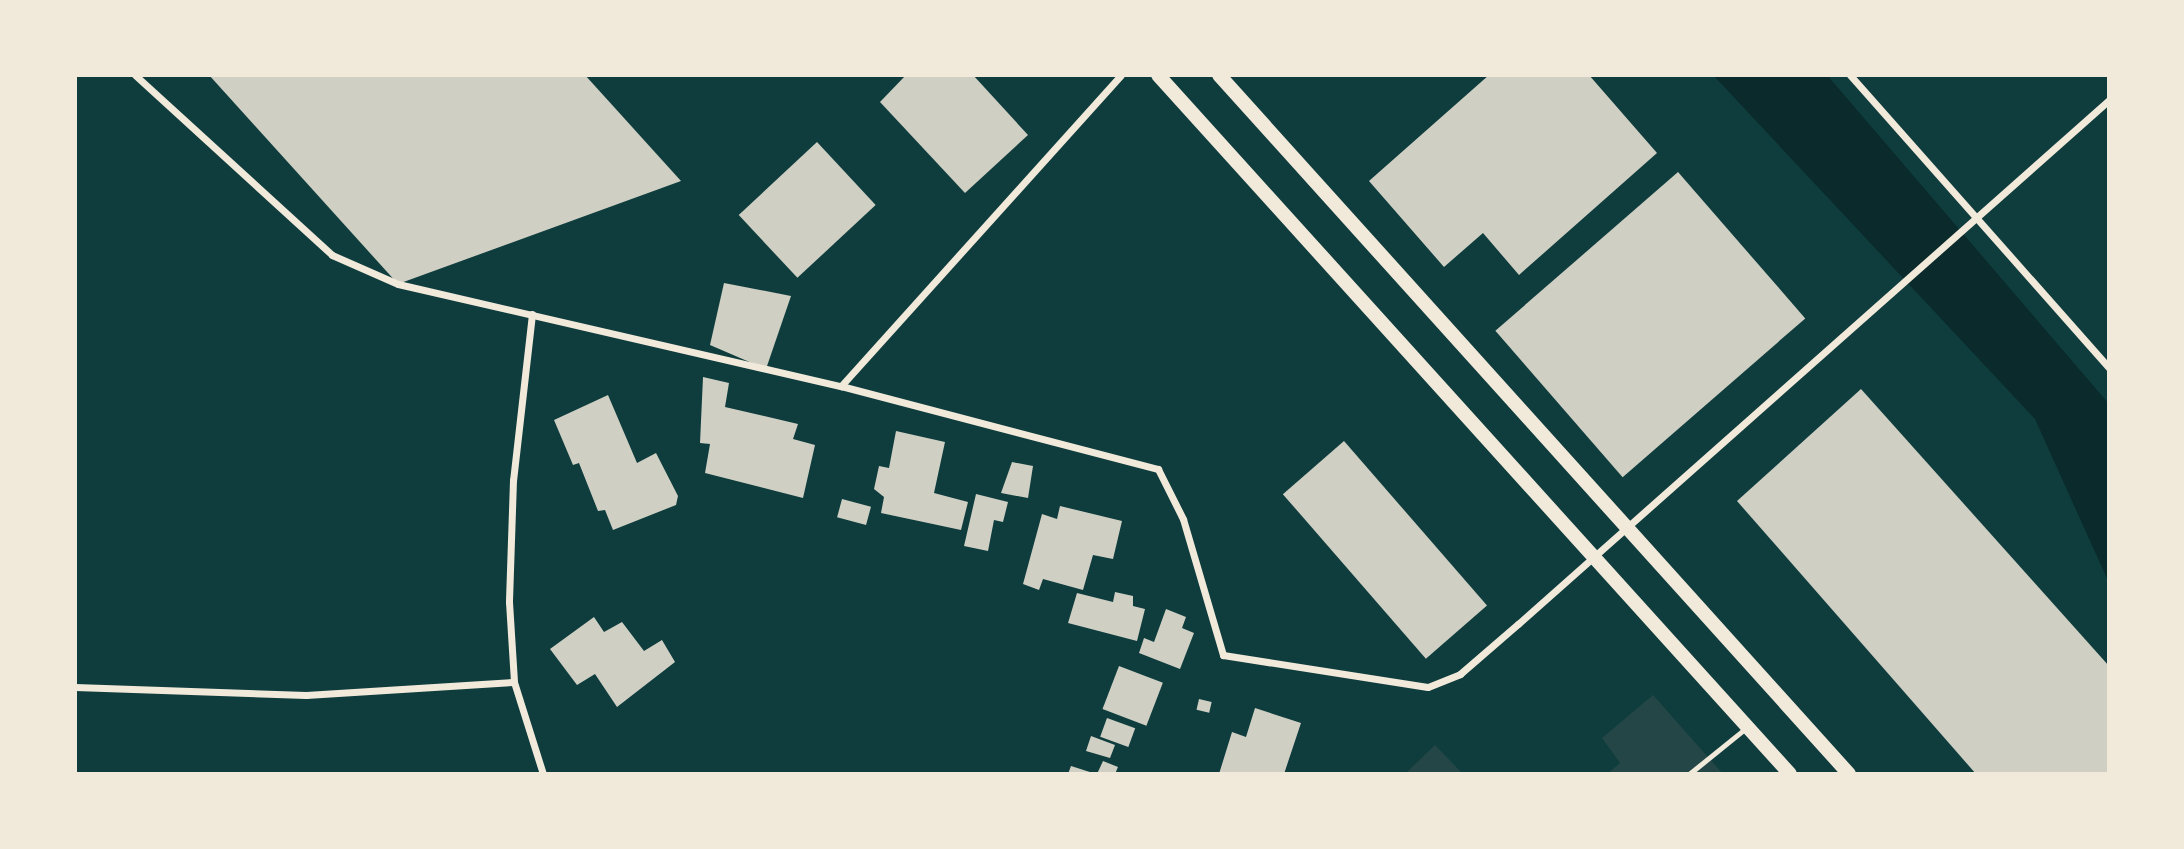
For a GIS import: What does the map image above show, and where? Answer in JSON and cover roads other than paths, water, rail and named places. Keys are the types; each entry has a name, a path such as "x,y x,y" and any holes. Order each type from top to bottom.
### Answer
{"main road":[{"path":"1158,75 1592,559 1790,774"},
{"path":"1219,75 1849,774"}],"street":[{"path":"135,75 332,256 398,284 841,386 1158,469 1183,519 1223,655 1428,687 1460,674 1974,216 2109,100"},
{"path":"841,386 1121,75"},
{"path":"1850,75 2109,368"},
{"path":"532,314 513,480 509,602 514,682 543,774"},
{"path":"75,687 306,695 514,682"}],"lane":[{"path":"1689,774 1748,726"}]}
